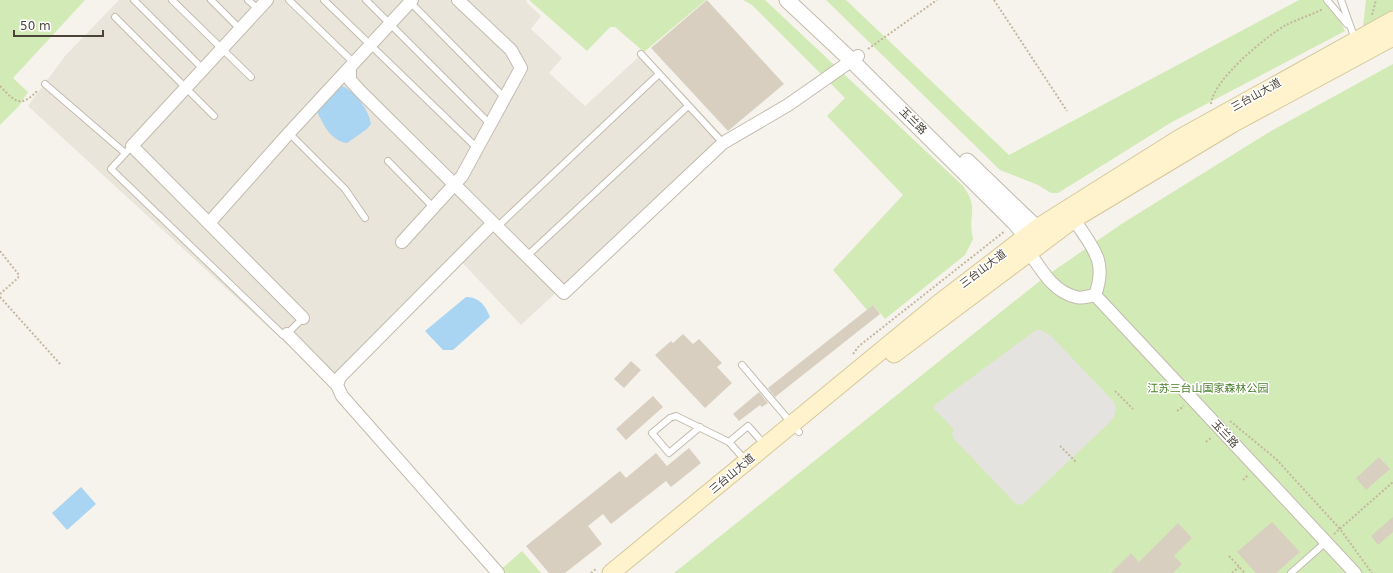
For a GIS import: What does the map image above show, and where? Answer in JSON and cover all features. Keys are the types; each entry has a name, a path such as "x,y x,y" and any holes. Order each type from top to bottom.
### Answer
{"main road":[{"name":"三台山大道","path":"611,573 766,447 795,428 889,358 1035,240 1210,121 1354,34 1393,20"},
{"name":"三台山大道","path":"1035,240 1074,219 1232,124 1393,37"},
{"name":"三台山大道","path":"626,573 795,428"}],"street":[{"path":"267,0 129,150 209,223 303,318"},
{"path":"402,242 462,176 521,68 519,61 511,50 458,0"},
{"name":"玉兰路","path":"787,0 855,58"},
{"name":"玉兰路","path":"798,0 1035,240 1052,284 1065,293 1077,298 1094,295 1355,573"},
{"path":"209,223 410,1"},
{"path":"352,64 350,80 453,185 564,292 723,143 788,105 855,58"},
{"path":"1074,219 1099,257 1099,284 1094,295"},
{"path":"337,385 340,377 495,225"},
{"path":"287,334 337,385 342,396 498,573"}],"lane":[{"path":"134,0 203,69"},
{"path":"172,0 251,77"},
{"path":"211,0 240,29"},
{"path":"248,0 258,9"},
{"path":"289,0 352,64"},
{"path":"324,0 477,148"},
{"path":"366,0 490,124"},
{"path":"1327,0 1354,34"},
{"path":"410,1 505,98"},
{"path":"1341,2 1354,34"},
{"path":"115,17 214,116"},
{"path":"641,54 723,143"},
{"path":"495,225 659,74"},
{"path":"45,84 129,150 111,169 283,335 287,334 303,318"},
{"path":"527,256 688,106"},
{"path":"289,133 345,189 365,218"},
{"path":"388,161 433,207"},
{"path":"742,366 795,428"},
{"path":"700,428 669,453 652,433 670,418 676,416 729,442 747,462"},
{"path":"729,442 748,426 766,447"},
{"path":"1291,573 1326,542"}],"path":[{"path":"855,58 937,0"},
{"path":"994,0 1067,111"},
{"path":"1210,121 1212,97 1226,76 1252,50 1286,26 1341,2"},
{"path":"0,86 11,98 22,102 28,100 45,84"},
{"path":"0,252 19,275 18,278 0,294"},
{"path":"0,297 61,365"},
{"path":"1114,391 1133,409"},
{"path":"1230,420 1276,459 1340,529 1372,573"},
{"path":"1060,446 1076,462"},
{"path":"1326,542 1393,482"},
{"path":"1229,556 1245,573"},
{"path":"1232,573 1239,567"}],"shaded area":[{"path":"119,0 527,0 526,2 541,16 531,29 562,58 549,73 585,106 644,52 724,137 521,325 456,256 329,383 28,106 65,56"},
{"path":"1036,330 1041,330 1051,336 1114,402 1116,408 1114,417 1108,424 1023,504 1018,505 953,438 952,433 954,429 933,408 936,404"}],"green space":[{"path":"0,0 85,0 13,78 28,92 19,106 0,125"},
{"path":"529,0 706,0 644,52 615,27 610,27 587,51"},
{"path":"743,0 765,0 963,186 968,194 972,207 971,224 973,239 965,255 885,319 873,305 867,310 833,270 903,195 827,116 845,98 752,5"},
{"path":"826,0 846,0 1009,155 1299,0 1330,0 1345,31 1172,122 1058,193 1051,193 1038,185 1000,170"},
{"path":"1366,0 1393,0 1393,10 1363,27"},
{"name":"江苏三台山国家森林公园","path":"1393,64 1393,573 674,573 1046,276 1123,223 1271,131"},
{"path":"522,551 541,573 497,573"}],"water":[{"path":"342,86 352,92 361,102 371,124 367,129 347,143 336,139 328,131 316,110"},
{"path":"466,297 474,298 481,302 490,317 453,350 443,350 425,331"},
{"path":"81,487 96,504 67,530 52,513"}],"building":[{"path":"707,0 784,84 728,131 651,48"},
{"path":"873,305 880,314 775,397 768,388"},
{"path":"683,334 693,344 699,339 722,363 717,367 732,383 705,408 655,355 671,341 673,343"},
{"path":"631,361 641,370 624,388 614,379"},
{"path":"759,392 768,403 762,407 760,405 739,421 733,414"},
{"path":"653,396 663,407 626,440 616,429"},
{"path":"689,448 701,463 671,487 666,481 611,524 603,514 588,526 602,544 565,573 549,573 526,546 620,471 626,478 656,453 667,466"},
{"path":"1379,457 1390,469 1366,490 1356,478"},
{"path":"1393,517 1393,532 1378,545 1371,536"},
{"path":"1272,522 1300,552 1276,573 1256,573 1237,552"},
{"path":"1178,523 1192,538 1174,556 1182,564 1173,573 1111,573 1131,553 1139,562"}]}
